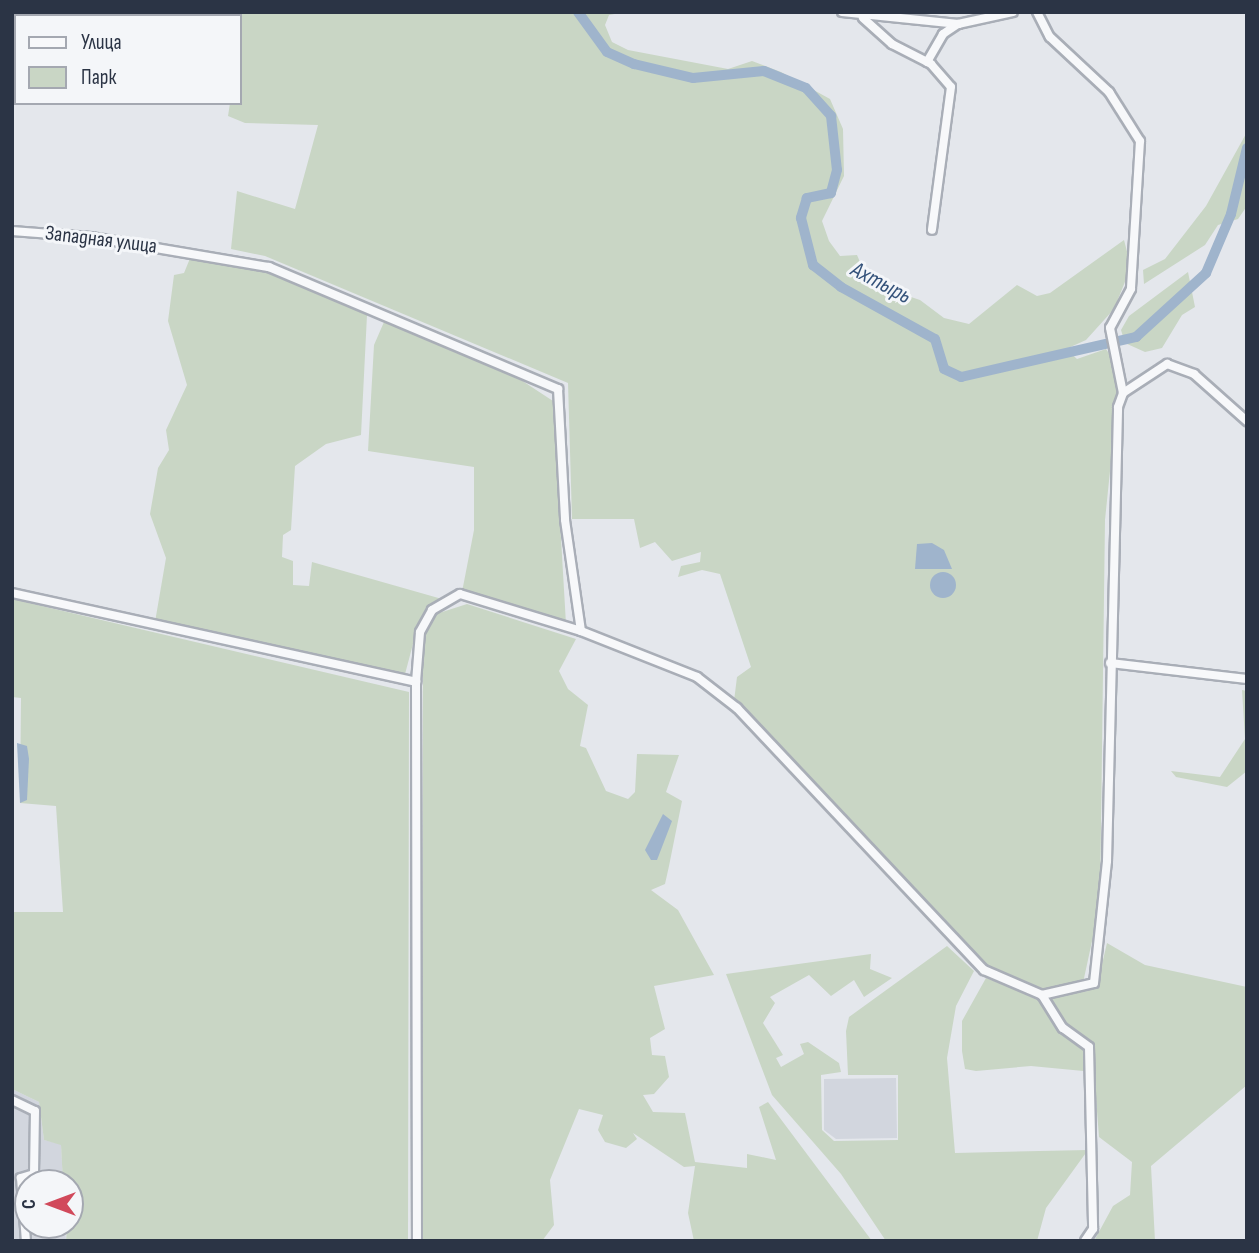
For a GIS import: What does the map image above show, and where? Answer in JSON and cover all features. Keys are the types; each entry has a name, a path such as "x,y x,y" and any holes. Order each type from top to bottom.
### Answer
{"street":[{"path":"842,12 863,18 958,24 1013,12"},
{"path":"1037,12 1050,37 1109,93 1140,141 1131,289 1110,328 1123,393 1116,434 1107,860 1094,983 1042,995"},
{"path":"863,18 892,44 928,62 951,87 932,230"},
{"path":"928,62 943,34 958,24"},
{"name":"Западная улица","path":"12,231 190,251 269,267 558,388 565,520 581,631"},
{"path":"1123,393 1167,364 1182,367 1247,420"},
{"path":"12,593 416,682"},
{"path":"417,1241 416,682 420,632 432,610 460,594 581,631 697,677 737,709 984,970 1042,995 1063,1028 1089,1047 1093,1229 1085,1241"},
{"path":"1110,663 1247,679"},
{"path":"12,1100 35,1111 34,1174 22,1178 26,1241"}],"shaded area":[{"path":"896,1078 897,1138 836,1139 824,1130 824,1079"},
{"path":"12,1089 39,1102 44,1140 61,1144 62,1169 14,1169 14,1239 66,1241 12,1241"}],"green space":[{"path":"626,12 609,15 605,25 612,42 628,50 728,69 752,61 781,72 830,99 843,129 844,176 822,221 829,241 840,256 857,255 869,283 920,300 944,318 969,324 1017,285 1037,296 1050,293 1124,240 1131,267 1114,309 1086,340 1066,349 1077,359 1106,349 1118,367 1119,383 1105,520 1100,904 1083,983 1042,992 986,968 734,701 737,677 751,667 720,574 702,570 678,577 681,566 700,562 701,552 672,561 655,542 640,548 634,519 572,519 568,383 265,256 231,249 237,191 295,209 318,125 245,123 228,116 230,105 242,105 242,14 238,14"},
{"path":"1247,132 1247,206 1238,219 1218,225 1205,245 1144,284 1143,270 1165,259 1206,206"},
{"path":"191,256 272,272 367,315 361,435 326,444 295,466 291,530 283,535 282,557 293,561 293,585 309,586 312,562 442,599 419,621 404,678 155,622 166,558 150,514 158,468 169,450 166,430 187,385 168,321 174,275 184,273"},
{"path":"1188,272 1195,307 1182,315 1162,348 1145,352 1125,343 1121,330 1129,316"},
{"path":"384,322 501,367 553,401 566,624 462,592 474,530 474,467 368,451 374,345"},
{"path":"12,599 409,692 408,1241 66,1241 84,1239 84,1169 62,1169 61,1145 44,1140 39,1102 12,1089 12,912 63,912 56,806 20,803 21,698 12,697"},
{"path":"467,604 576,639 559,671 568,689 588,705 580,746 586,748 606,791 628,799 635,792 637,754 679,755 666,792 682,801 669,866 665,884 651,890 678,910 714,975 654,986 665,1029 650,1038 652,1055 665,1056 669,1077 654,1094 643,1095 653,1112 685,1113 695,1162 747,1168 747,1154 776,1160 759,1107 768,1102 872,1241 694,1241 688,1213 695,1166 684,1167 633,1133 637,1139 626,1148 605,1142 598,1130 603,1115 579,1109 550,1180 554,1225 542,1241 422,1241 423,633 436,614"},
{"path":"1242,690 1247,691 1247,771 1227,787 1176,777 1171,771 1220,777 1245,739"},
{"path":"1107,943 1145,965 1247,987 1247,1085 1151,1166 1155,1241 1094,1241 1113,1206 1130,1195 1132,1162 1099,1137 1094,1072 1031,1066 976,1071 965,1069 962,1051 962,1021 986,978 1035,997 1088,991 1099,977"},
{"path":"947,946 974,971 956,1006 947,1058 955,1153 1088,1150 1046,1208 1037,1241 886,1241 841,1174 772,1095 726,974 871,954 870,969 892,978 864,997 854,980 831,996 809,975 770,997 775,1003 763,1023 783,1055 776,1058 781,1067 804,1054 800,1044 808,1042 839,1063 841,1072 821,1075 822,1130 834,1141 898,1140 898,1075 848,1075 846,1031 849,1017"}],"water":[{"path":"932,543 944,550 952,569 915,569 917,544"},
{"path":"943,572 952,576 956,585 952,594 943,598 934,594 930,585 934,576"},
{"path":"17,743 27,746 29,759 27,800 20,803"},
{"path":"663,814 672,821 657,860 651,860 645,850"}],"waterway":[{"name":"Ахтырь","path":"578,12 607,52 634,64 693,78 764,71 806,88 831,116 837,170 831,193 807,198 801,218 813,265 841,287 935,339 944,369 961,377 1136,337 1206,273 1231,214 1247,148"}]}
